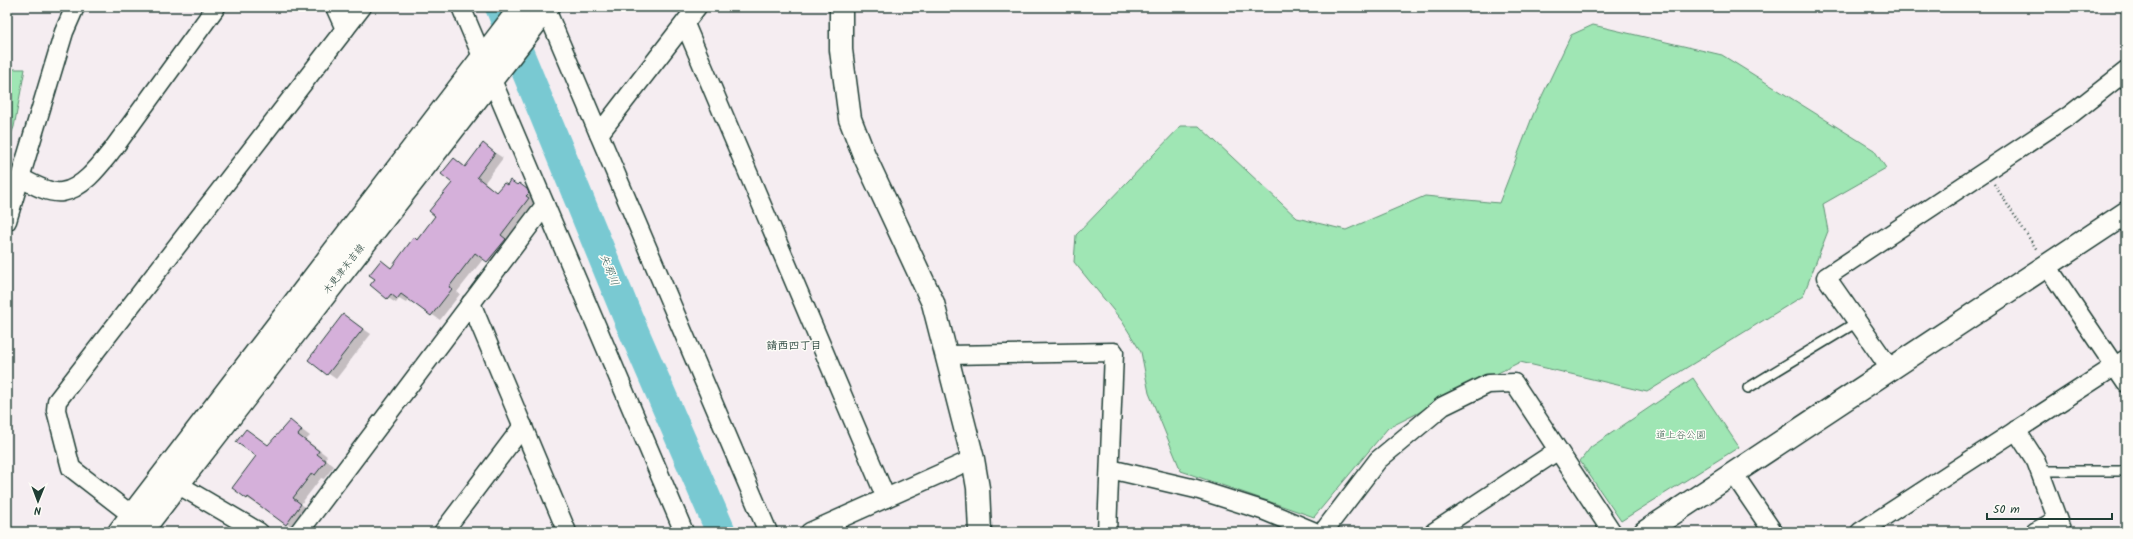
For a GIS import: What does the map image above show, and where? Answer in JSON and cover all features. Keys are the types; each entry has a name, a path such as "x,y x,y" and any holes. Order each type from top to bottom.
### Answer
{"street":[{"path":"7,221 64,32 75,7"},
{"path":"21,178 43,188 63,192 78,184 96,169 113,149 216,7"},
{"path":"335,7 345,29"},
{"path":"134,526 72,468 56,410 56,401 362,7"},
{"path":"461,7 684,532"},
{"name":"木更津末吉線","path":"487,69 521,7"},
{"path":"599,134 697,7"},
{"path":"841,7 841,50 850,119 864,155 933,303 948,355 973,459 978,488 980,532"},
{"path":"546,8 768,532"},
{"name":"木更津末吉線","path":"134,526 487,69 546,8"},
{"path":"685,24 886,498"},
{"path":"1891,370 1826,276 2070,115 2126,71"},
{"path":"299,532 545,204"},
{"path":"1645,532 2126,213"},
{"path":"2047,266 2121,363 2126,383"},
{"path":"471,303 567,532"},
{"path":"948,355 1114,352 1107,532"},
{"path":"1860,532 2121,363"},
{"path":"1323,532 1378,460 1443,406 1488,384 1514,383 1557,451 1612,532"},
{"path":"443,532 523,426"},
{"path":"2016,430 2036,461 2060,526 2035,532"},
{"path":"1434,532 1557,451"},
{"path":"810,532 973,459"},
{"path":"1110,468 1196,489 1265,511 1315,532"},
{"path":"1733,473 1773,532"},
{"path":"170,480 259,532"}],"lane":[{"path":"1748,388 1857,322"},
{"path":"2040,471 2126,471"}],"path":[{"path":"1986,171 2047,266"}],"green space":[{"path":"1593,25 1722,55 1874,150 1886,168 1823,204 1828,231 1803,296 1647,392 1520,362 1388,428 1314,517 1181,471 1149,393 1141,352 1122,321 1074,262 1076,235 1181,126 1199,126 1297,218 1346,230 1425,196 1499,203 1533,115 1571,35"},
{"path":"7,69 25,69 14,127 7,144"},
{"name":"道上谷公園","path":"1693,378 1739,447 1621,521 1580,461 1591,447"}],"building":[{"path":"483,143 495,153 477,177 496,192 504,183 507,185 510,180 517,185 519,183 527,189 529,193 526,196 529,198 501,235 506,239 487,262 475,253 449,287 452,289 431,316 401,294 397,299 391,294 387,299 370,285 375,279 369,275 381,260 391,268 414,237 417,240 435,216 429,211 452,183 441,174 454,158 465,167"},
{"path":"343,314 363,329 327,375 308,360"},
{"path":"290,420 302,430 298,435 319,451 317,454 326,461 315,475 312,473 293,498 301,504 286,525 248,497 247,499 232,488 256,456 236,442 246,429 268,445"}],"waterway":[{"name":"矢那川","path":"500,7 628,318 721,532"}],"district":[{"name":"請西四丁目","path":"794,346"}]}
